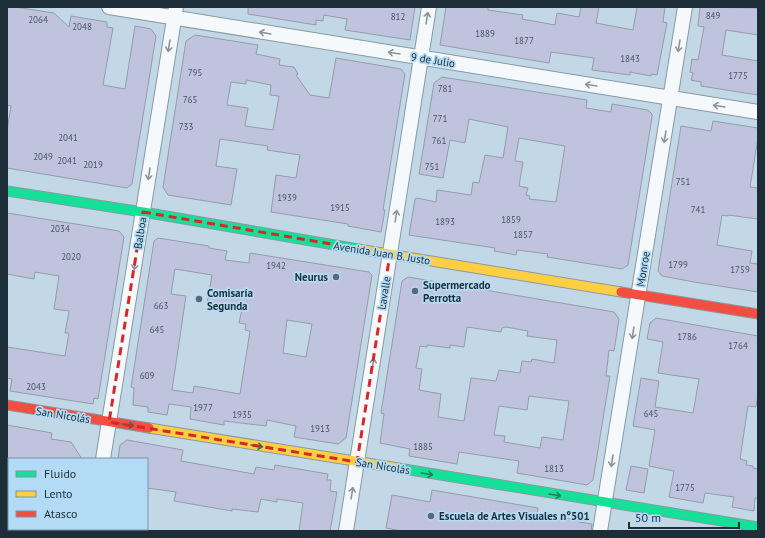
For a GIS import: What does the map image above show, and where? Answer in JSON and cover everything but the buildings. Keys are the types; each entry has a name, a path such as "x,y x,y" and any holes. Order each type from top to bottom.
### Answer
{"main road":[{"name":"Avenida Juan B. Justo","path":"7,191 143,212 758,314"},
{"name":"San Nicolás","path":"7,406 758,528"}],"street":[{"name":"9 de Julio","path":"109,7 175,12 299,39 758,112"},
{"name":"Lavalle","path":"346,531 429,7"},
{"name":"Monroe","path":"600,531 685,7"},
{"name":"Balboa","path":"104,458 175,12"}],"highlighted area":[{"path":"143,212 390,254 357,462 109,422"}],"traffic: fast":[{"path":"7,191 143,212 358,249"},
{"path":"398,468 758,527"}],"traffic: slow":[{"path":"358,249 621,292"},
{"path":"149,428 398,468"}],"traffic: jam":[{"path":"621,292 758,314"},
{"path":"7,405 149,428"}],"place":[{"name":"Neurus","path":"336,277"},
{"name":"Supermercado Perrotta","path":"415,291"},
{"name":"Comisaría Segunda","path":"199,299"},
{"name":"Escuela de Artes Visuales n°501","path":"431,516"}]}
